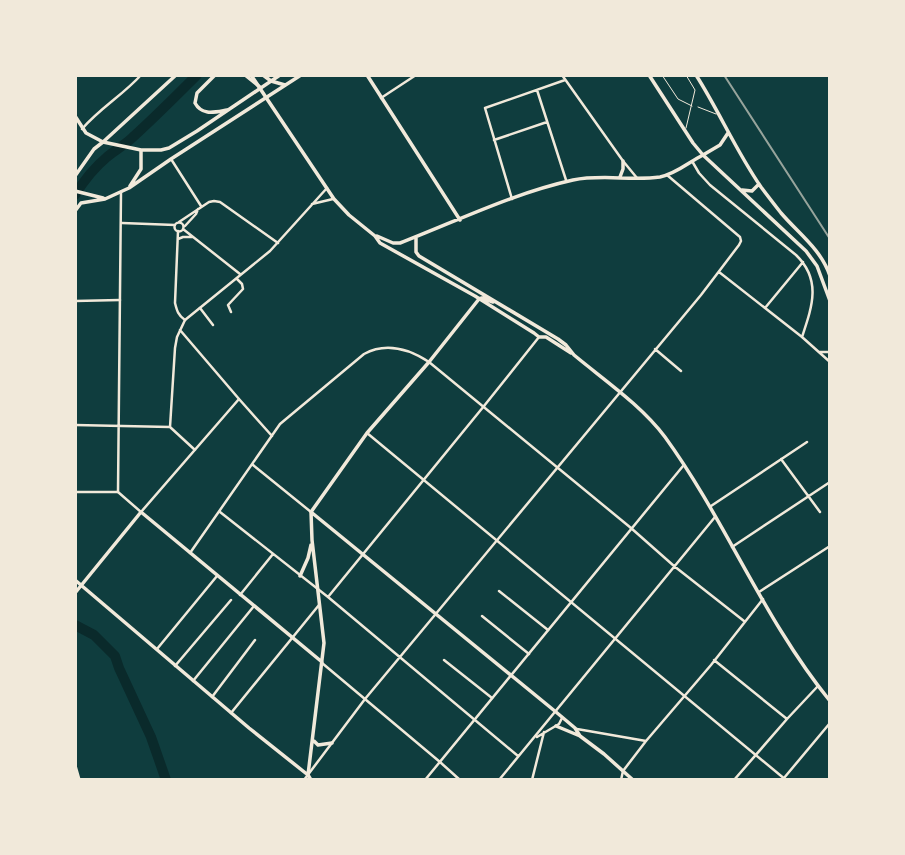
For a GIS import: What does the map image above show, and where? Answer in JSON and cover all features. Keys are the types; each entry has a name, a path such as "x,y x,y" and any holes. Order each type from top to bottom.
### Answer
{"main road":[{"path":"75,176 94,149 105,142 176,75"},
{"path":"215,75 197,93 197,107 210,113 229,110"},
{"path":"245,75 260,88"},
{"path":"251,75 334,199 380,243 574,355 649,418 665,437 715,516 801,663 830,701"},
{"path":"263,75 271,81 285,85"},
{"path":"75,116 86,134 105,142 140,150 161,150 169,148 280,75"},
{"path":"75,211 81,203 105,199 129,188 301,75"},
{"path":"367,75 460,220"},
{"path":"649,75 703,155 812,258 830,301"},
{"path":"696,75 760,184 780,212 816,249 830,276"},
{"path":"375,236 400,243 512,199 566,182 589,178 667,175 720,145 728,133"},
{"path":"129,188 141,169 140,150"},
{"path":"620,177 623,161"},
{"path":"740,189 752,191 760,184"},
{"path":"75,191 105,199"},
{"path":"435,229 453,220 456,212"},
{"path":"786,232 792,225"},
{"path":"416,237 416,252 419,256 558,339 574,355"},
{"path":"479,299 487,299 509,308"},
{"path":"309,778 324,643 311,512 367,433 479,299"},
{"path":"75,593 141,512 322,662"},
{"path":"311,512 556,712 580,736 633,780"},
{"path":"300,576 312,540"},
{"path":"75,580 309,778"},
{"path":"555,726 580,736"},
{"path":"313,735 314,742 318,745 332,743"},
{"path":"75,766 79,780"}],"street":[{"path":"82,128 141,75"},
{"path":"381,98 416,75"},
{"path":"562,75 637,178"},
{"path":"512,199 485,111 487,107 565,80"},
{"path":"537,90 566,182"},
{"path":"494,140 547,122"},
{"path":"171,159 199,208"},
{"path":"692,161 710,185 796,255 810,273 812,301 803,337"},
{"path":"304,780 309,778 365,699 739,245 740,237 667,175"},
{"path":"170,426 175,348 186,320 278,243 327,188"},
{"path":"121,192 118,492 121,496 141,512 239,399"},
{"path":"312,204 334,199"},
{"path":"186,320 177,312 175,303 177,224 209,202 220,202 278,243"},
{"path":"178,231 199,208"},
{"path":"122,223 181,223 192,237 240,274"},
{"path":"177,240 192,237"},
{"path":"765,308 803,262"},
{"path":"719,272 803,337 830,362"},
{"path":"232,312 228,305 243,289 236,277"},
{"path":"75,301 120,300"},
{"path":"200,308 213,325"},
{"path":"180,330 272,436"},
{"path":"328,597 539,337"},
{"path":"190,553 280,424 371,350 390,347 404,349 429,362 744,621"},
{"path":"655,349 681,371"},
{"path":"818,352 830,352"},
{"path":"75,425 170,426 195,450"},
{"path":"367,433 785,779 830,723"},
{"path":"709,508 807,442"},
{"path":"781,458 820,512"},
{"path":"253,465 311,512"},
{"path":"425,780 683,466"},
{"path":"732,547 830,482"},
{"path":"75,492 118,492"},
{"path":"220,512 328,597 518,756"},
{"path":"499,780 715,516"},
{"path":"759,593 830,546"},
{"path":"240,595 273,554"},
{"path":"156,650 218,576"},
{"path":"499,591 548,630"},
{"path":"621,780 623,771 646,741 763,599"},
{"path":"175,666 231,600"},
{"path":"231,713 319,605"},
{"path":"193,681 254,606"},
{"path":"482,616 529,654"},
{"path":"212,697 255,640"},
{"path":"444,660 492,698"},
{"path":"714,660 787,719"},
{"path":"322,662 460,780"},
{"path":"734,780 818,686"},
{"path":"534,738 555,726 562,718"},
{"path":"549,719 555,726"},
{"path":"575,729 646,741"},
{"path":"533,780 544,732"}],"lane":[{"path":"662,75 679,100 692,106"},
{"path":"685,131 695,90 686,75"},
{"path":"698,107 718,114"}],"waterway":[{"path":"75,195 98,165 130,140 197,75"},
{"path":"75,625 94,635 115,656 151,737 166,780"}],"railway":[{"path":"724,75 830,239"}]}
